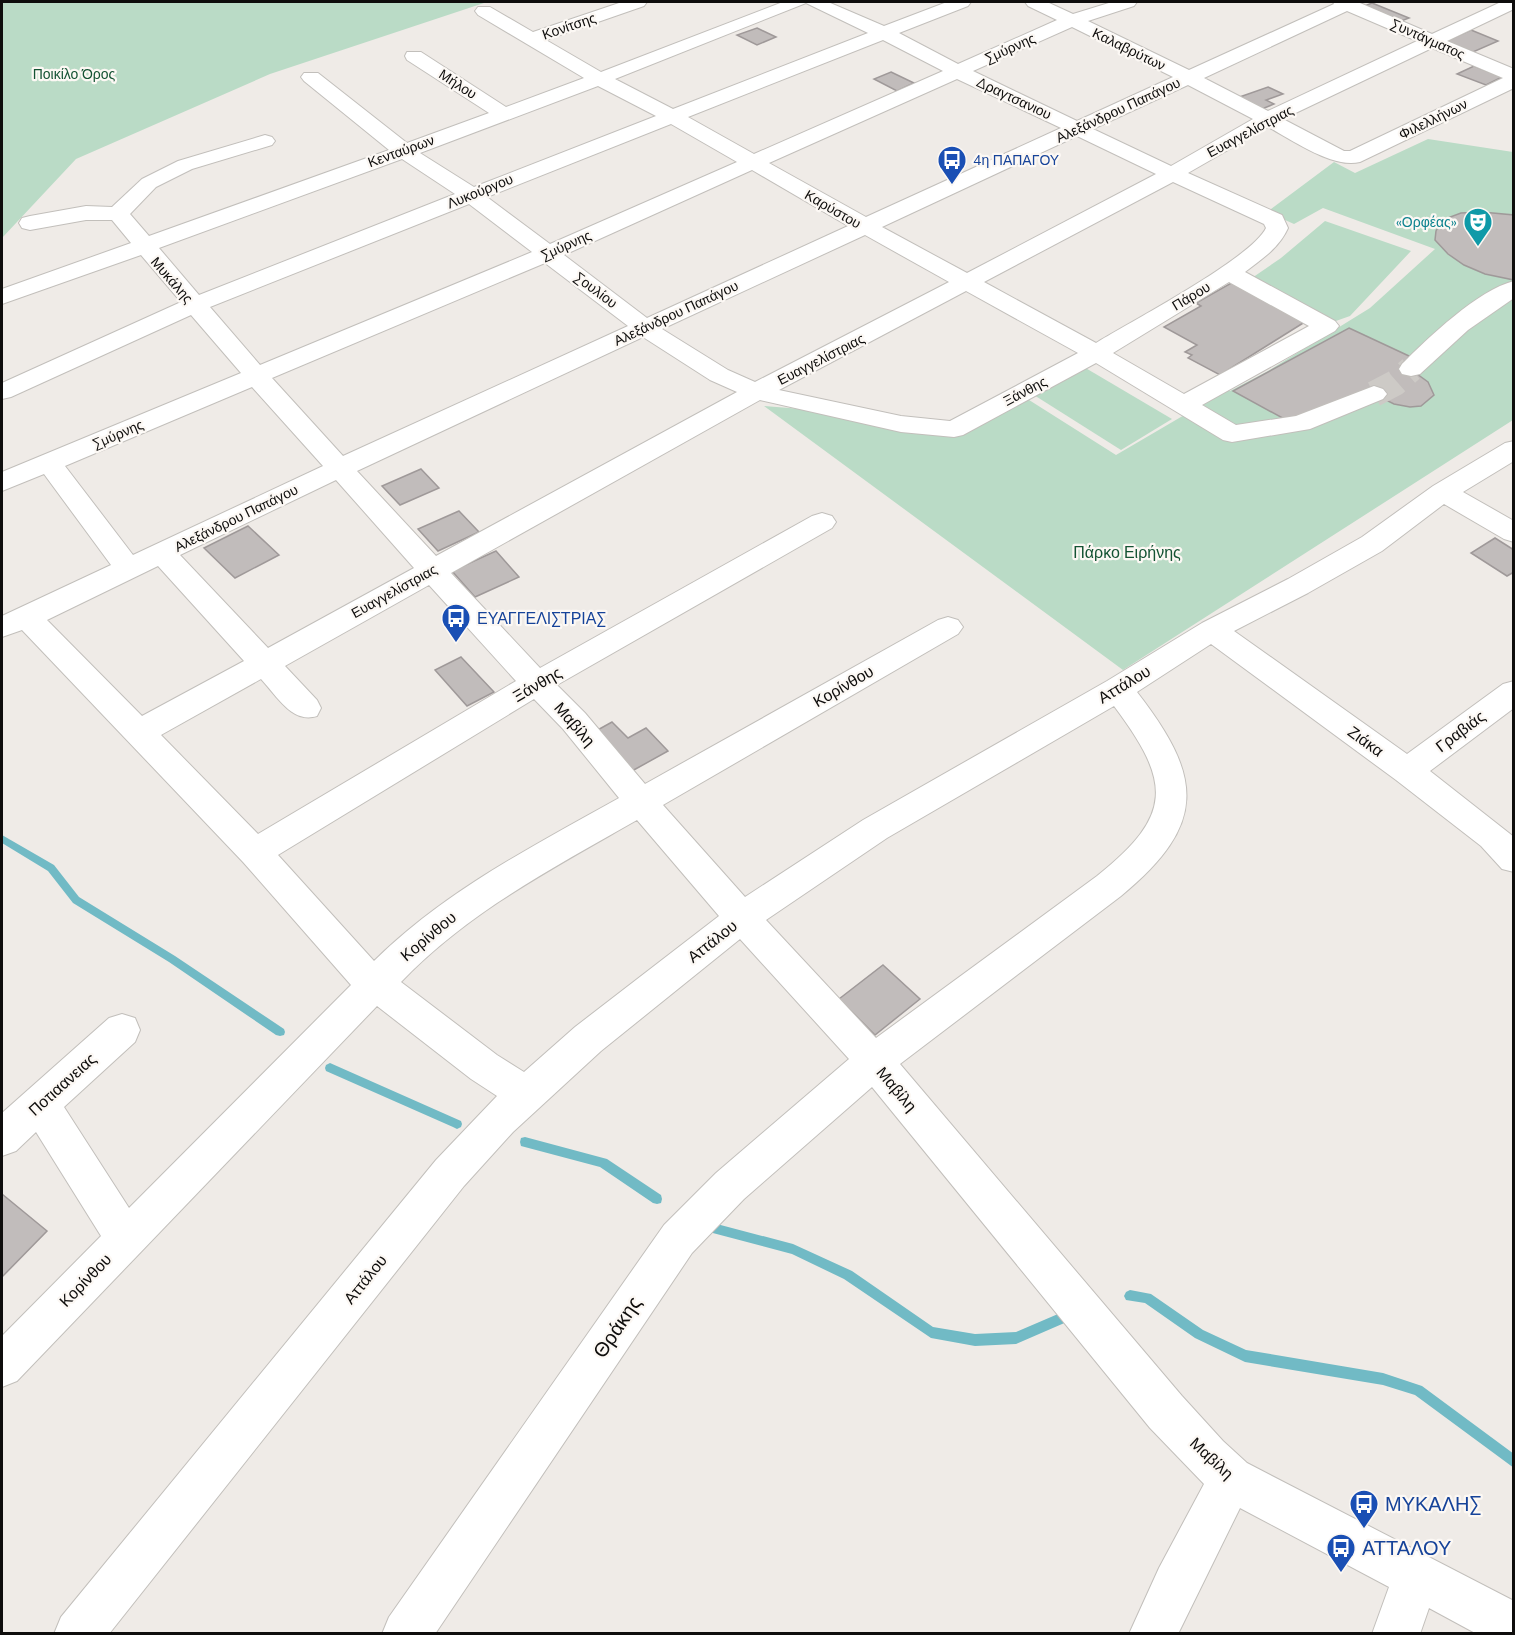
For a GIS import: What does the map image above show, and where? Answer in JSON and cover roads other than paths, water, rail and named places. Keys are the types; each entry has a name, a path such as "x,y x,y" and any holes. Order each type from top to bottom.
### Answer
{"street":[{"name":"Κονίτσης","path":"534,38 638,2"},
{"name":"Κενταύρων","path":"2,297 502,113 601,80 798,2"},
{"name":"Δραγτσανιου","path":"814,2 882,32 957,71 1172,174 1266,216 1274,220 1277,228"},
{"name":"Λυκούργου","path":"2,392 194,305 962,2"},
{"name":"Καλαβρύτων","path":"1034,2 1188,77 1333,154 1353,158"},
{"name":"Σμύρνης","path":"2,482 548,254 1071,21 1128,2"},
{"name":"Συντάγματος","path":"1347,2 1514,78"},
{"name":"Αλεξάνδρου Παπάγου","path":"14,622 340,468 1347,2"},
{"name":"Ευαγγελίστριας","path":"138,733 756,392 1172,174 1267,119 1514,2"},
{"name":"Καρύστου","path":"484,11 534,38 601,80 672,116 752,163 1096,353 1232,434 1301,423 1374,394"},
{"name":"Μήλου","path":"414,56 502,113"},
{"name":"Σουλίου","path":"311,77 402,150 471,195 645,328 719,375 756,392 901,424 954,429"},
{"name":"Φιλελλήνων","path":"1353,158 1514,78"},
{"path":"30,223 86,213 118,214 149,183 185,165 265,141"},
{"name":"Μυκάλης","path":"118,214 142,246 340,468"},
{"name":"Πάρου","path":"1096,353 1229,273 1260,250 1272,238 1277,228"},
{"path":"1183,405 1327,326 1229,273"},
{"path":"1411,369 1471,314 1514,288"},
{"name":"Ξάνθης","path":"954,429 1096,353"},
{"name":"Αττάλου","path":"78,1634 450,1173 499,1119 588,1039 742,917 875,829 1118,689 1212,630 1298,586 1372,544 1443,492 1514,448"},
{"path":"49,463 129,569"},
{"name":"Μαβίλη","path":"340,468 573,721 639,802 874,1061 1166,1412 1207,1457 1232,1479 1514,1627"},
{"path":"1443,492 1514,533"},
{"name":"Ξάνθης","path":"255,852 537,683 822,522"},
{"path":"162,554 306,708"},
{"path":"14,622 138,733 255,852 348,960 374,984 484,1067 526,1094"},
{"name":"Κορίνθου","path":"2,1366 374,984 423,938 467,903 501,880 948,627"},
{"name":"Ζιάκα","path":"1212,630 1407,771 1493,837 1514,859"},
{"name":"Θράκης","path":"406,1634 678,1239 730,1186 874,1061 1109,886 1141,859 1152,845 1170,809 1173,783 1160,749 1118,689"},
{"name":"Γραβιάς","path":"1407,771 1514,692"},
{"name":"Ποτιαανειας","path":"2,1138 122,1030"},
{"path":"40,1104 125,1238"},
{"path":"1153,1634 1232,1479"},
{"path":"1396,1634 1416,1576"}],"waterway":[{"path":"2,839 51,868 76,900 172,959 280,1032"},
{"path":"330,1068 457,1124"},
{"path":"525,1142 603,1163 657,1199"},
{"path":"713,1228 793,1249 848,1275 931,1332 975,1340 1016,1338 1065,1317"},
{"path":"1130,1296 1147,1298 1199,1334 1245,1356 1383,1379 1418,1390 1514,1462"}],"tunnel":[{"path":"1374,394 1395,383 1411,369"}],"place":[{"name":"4η ΠΑΠΑΓΟΥ","path":"952,186"},
{"name":"«Ορφέας»","path":"1478,248"},
{"name":"ΕΥΑΓΓΕΛΙΣΤΡΙΑΣ","path":"456,644"},
{"name":"ΜΥΚΑΛΗΣ","path":"1364,1530"},
{"name":"ΑΤΤΑΛΟΥ","path":"1341,1574"}],"park label":[{"name":"Ποικίλο Όρος","path":"74,74"},
{"name":"Πάρκο Ειρήνης","path":"1127,552"}]}
